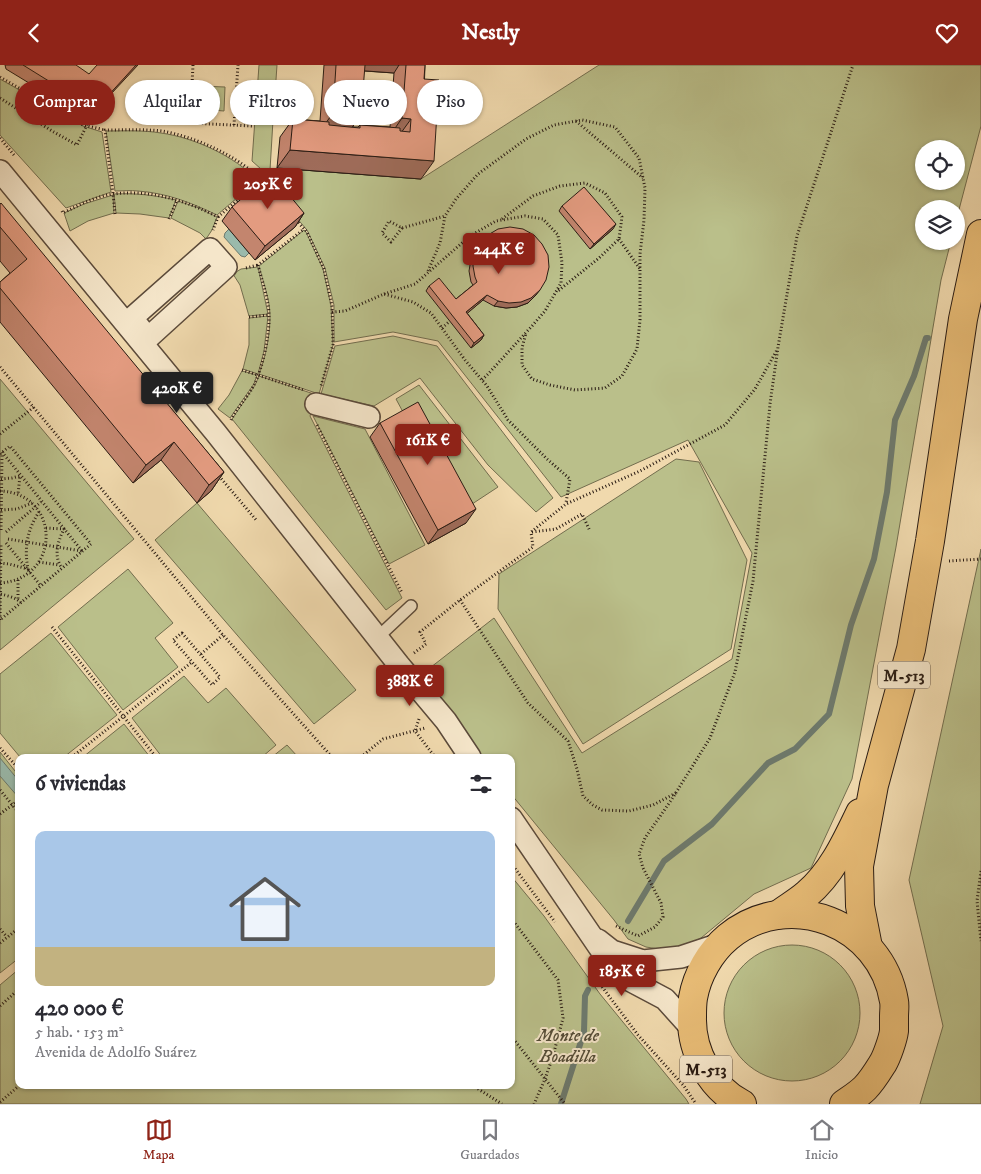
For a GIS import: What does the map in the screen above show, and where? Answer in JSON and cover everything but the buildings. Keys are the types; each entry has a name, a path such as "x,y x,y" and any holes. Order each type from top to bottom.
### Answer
{"main road":[{"name":"M-513","path":"868,947 860,906 859,866 874,785 911,649 940,482 963,319 981,234"},
{"name":"M-513","path":"778,915 807,894 826,873 845,845 874,785"},
{"name":"M-513","path":"738,1103 718,1086 706,1069 697,1050 692,1029 692,998 702,969 720,944 737,930 757,920 778,915 803,914 827,919 849,931 868,947 885,972 894,1001 894,1032 884,1062 866,1087 844,1104"}],"street":[{"path":"0,171 216,433 399,665 446,721 468,754"},
{"path":"318,399 369,417"},
{"path":"515,824 612,966 631,981 665,999 692,1029"},
{"path":"589,933 612,951 642,961 681,957 720,944"}],"lane":[{"path":"378,637 408,602"}],"path":[{"path":"193,65 190,123 230,125"},
{"path":"237,80 238,65"},
{"path":"614,925 638,935 655,927 663,917 661,903 643,868 639,854 645,838 710,738 735,672 753,581 770,404 797,236 853,65"},
{"path":"0,77 15,86"},
{"path":"0,97 15,107"},
{"path":"428,271 440,243 445,216 456,199 478,174 526,139 554,125 582,120 615,127 639,158 645,189 640,254 640,320 637,349 622,376 605,387 575,389 550,385 532,379 522,365 522,348 526,333"},
{"path":"576,121 643,179"},
{"path":"43,125 77,145 87,125 104,130 141,129 163,131 182,136 205,144 225,154 254,173 268,187"},
{"path":"234,125 252,126"},
{"path":"104,130 115,214"},
{"path":"0,138 19,161"},
{"path":"212,243 212,230 218,217 261,180"},
{"path":"502,220 533,196 560,186 585,183 605,193 622,217 619,239 555,294"},
{"path":"57,205 63,213 84,203 113,194 135,193 177,199 218,217"},
{"path":"169,219 177,199"},
{"path":"292,215 307,232 324,269 332,306 333,345 312,416 408,602"},
{"path":"402,228 389,221 382,233 391,242 402,228 445,216"},
{"path":"332,312 345,311 384,294 415,284 470,236 496,221 525,216 543,219 558,235 562,263 561,283 544,311 526,333 482,379"},
{"path":"240,268 258,265 304,229"},
{"path":"619,239 640,269"},
{"path":"237,427 231,419 255,384 268,333 269,315 258,265"},
{"path":"384,294 413,302 431,313 482,379 508,420 570,479 566,504"},
{"path":"248,317 269,315"},
{"path":"442,328 450,321"},
{"path":"531,532 566,504 640,471 725,425 755,389 778,347"},
{"path":"0,367 223,635 329,754"},
{"path":"242,370 318,399"},
{"path":"0,434 34,407"},
{"path":"0,620 20,601 91,544 10,445 1,453 1,530 6,532"},
{"path":"1,453 82,551"},
{"path":"214,469 258,523"},
{"path":"1,479 20,476"},
{"path":"18,495 20,476"},
{"path":"0,583 18,580 29,571 39,562 46,545 46,528 36,507 18,495 1,491"},
{"path":"6,532 42,502"},
{"path":"1,510 17,509 32,503"},
{"path":"29,571 26,560 27,542 31,526 39,512"},
{"path":"531,532 556,529 582,514 590,531"},
{"path":"46,528 64,529"},
{"path":"62,568 59,565 57,552 64,529"},
{"path":"6,532 7,541 41,585"},
{"path":"399,665 426,644 420,632 460,600 533,547 531,532"},
{"path":"0,620 1,544 7,541 27,542 82,551"},
{"path":"926,563 981,559"},
{"path":"39,562 59,565"},
{"path":"0,563 29,571"},
{"path":"18,580 17,592 20,601"},
{"path":"0,594 20,601"},
{"path":"460,600 528,703 568,741 583,796 593,805 602,810 629,811 653,805 676,793"},
{"path":"52,627 154,754"},
{"path":"182,633 220,677 212,685 192,662 173,640 182,633"},
{"path":"201,655 223,635"},
{"path":"76,754 192,662"},
{"path":"413,712 419,719 415,731"},
{"path":"365,754 383,739 446,721"},
{"path":"415,731 433,754"},
{"path":"0,748 15,765"},
{"path":"0,790 15,808"},
{"path":"0,814 15,803"},
{"path":"515,868 556,924"},
{"path":"981,871 977,901 981,941"},
{"path":"515,922 558,979 563,1018 553,1056 534,1104"},
{"path":"0,929 7,937"},
{"path":"0,943 15,931"},
{"path":"595,977 638,1035 684,1085 696,1104"},
{"path":"0,1006 15,993"},
{"path":"515,1041 565,1104"},
{"path":"0,1102 15,1089"},
{"path":"478,1089 502,1104"}],"green space":[{"path":"259,65 277,65 276,80 258,80"},
{"path":"599,65 981,65 981,126 965,187 965,140 915,140 915,190 964,190 962,200 915,200 915,250 949,250 941,280 896,547 852,779 811,868 754,894 701,938 683,948 665,950 646,947 628,939 515,799 515,754 479,754 417,678 494,618 582,753 732,659 752,553 688,440 561,497 438,341 393,332 334,342 334,305 325,268 307,230 264,180 277,168 421,179"},
{"path":"0,79 15,87 15,125 81,125 102,132 111,192 66,208 0,135"},
{"path":"220,87 225,87 224,111 220,111"},
{"path":"255,125 273,125 270,170 261,169 252,161"},
{"path":"106,131 154,132 187,139 226,156 258,180 217,215 169,196 149,192 115,191"},
{"path":"114,194 145,195 176,200 169,218 116,213"},
{"path":"113,195 114,213 88,221 70,231 64,213 84,204"},
{"path":"178,201 217,217 206,239 200,233 171,218"},
{"path":"304,230 323,269 331,306 333,345 319,394 259,374 267,345 270,310 259,266"},
{"path":"258,267 268,314 249,316 240,285 233,274 241,269"},
{"path":"268,316 264,351 258,374 243,369 249,345 249,318"},
{"path":"393,336 437,346 553,498 536,512 488,465 420,378 374,406 321,394 335,346"},
{"path":"242,371 257,375 254,384 230,418 218,409 229,395"},
{"path":"259,376 317,395 310,416 402,598 386,610 232,419"},
{"path":"0,379 134,539 0,650"},
{"path":"419,385 498,487 466,508 396,399"},
{"path":"313,416 365,429 425,545 389,564"},
{"path":"676,459 699,462 747,560 731,649 583,744 498,609 499,574"},
{"path":"197,503 356,690 314,724 155,540"},
{"path":"981,549 981,1104 920,1104 943,1026 909,880"},
{"path":"128,569 173,623 155,638 178,667 123,710 58,627"},
{"path":"51,633 117,715 68,754 18,754 0,733 0,674"},
{"path":"184,676 208,703 226,688 276,745 266,754 160,754 132,718"},
{"path":"124,724 148,754 87,754"},
{"path":"287,745 295,754 276,754"},
{"path":"0,752 15,771 15,961 0,973"},
{"name":"Monte de Boadilla","path":"515,881 544,916 600,994 689,1104 0,1104 0,985 15,972 15,1089 515,1089"},
{"path":"792,945 818,951 840,965 854,987 860,1013 854,1039 840,1061 818,1075 792,1081 766,1075 744,1061 730,1039 724,1013 730,987 744,965 766,951"}],"shaded area":[{"path":"229,229 249,253 245,257 241,256 224,237"},
{"path":"0,758 15,776 15,793 0,776"}],"waterway":[{"path":"628,921 664,861 712,824 768,763 795,749 829,714 851,625 874,559 887,492 895,420 914,376 926,338 928,338"},
{"path":"561,1104 584,1032 585,996 588,990"}]}
